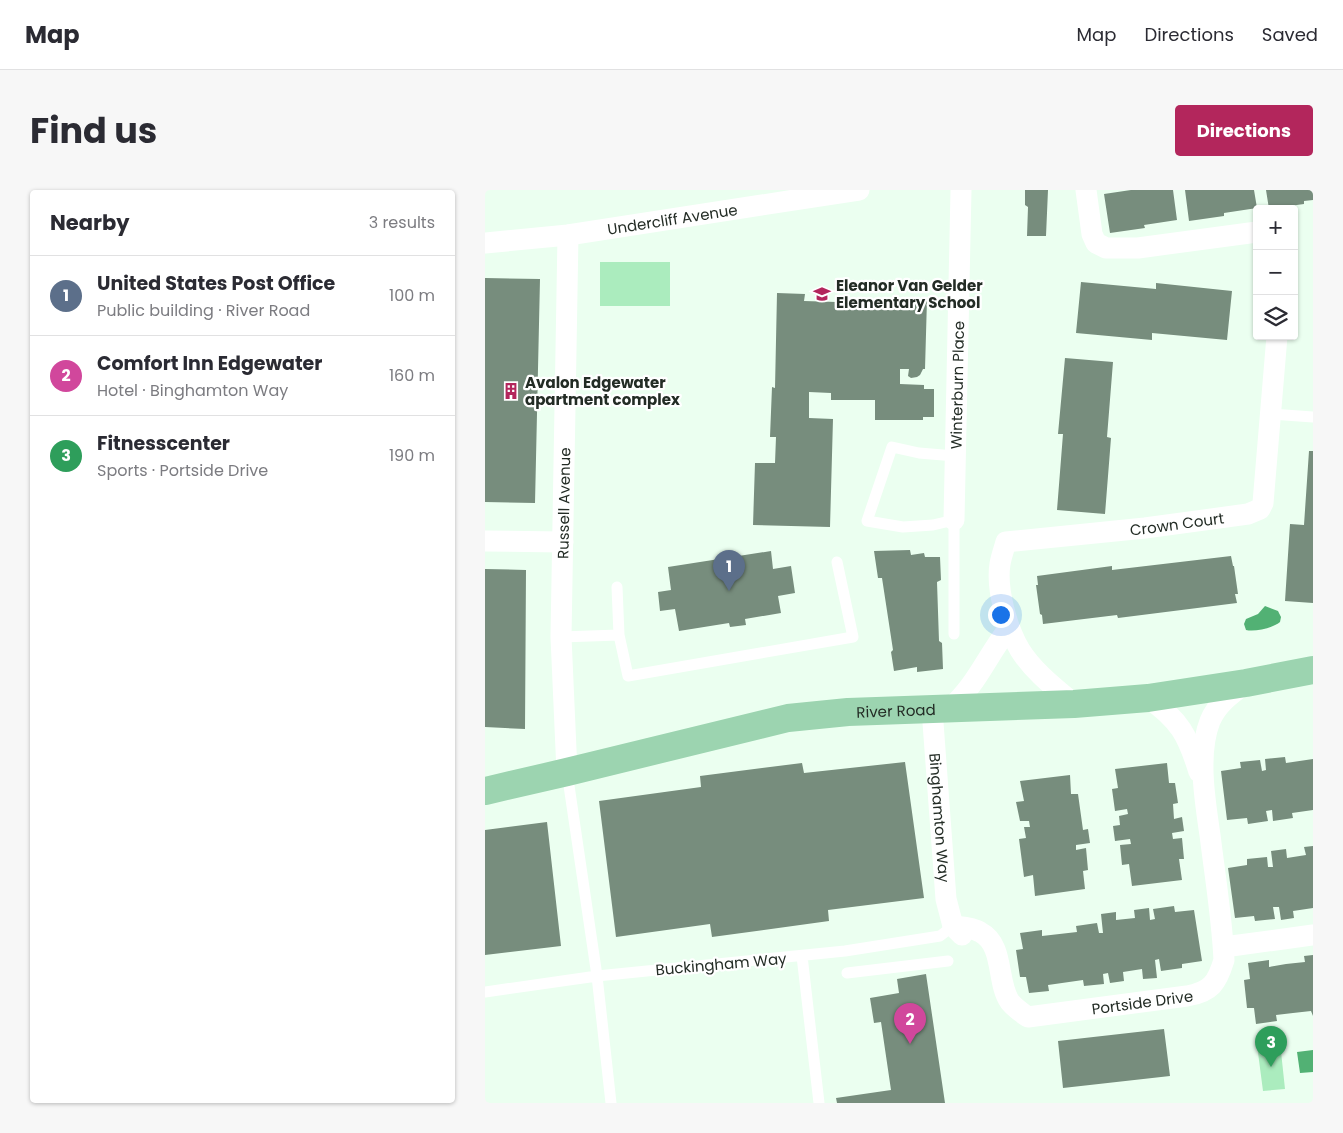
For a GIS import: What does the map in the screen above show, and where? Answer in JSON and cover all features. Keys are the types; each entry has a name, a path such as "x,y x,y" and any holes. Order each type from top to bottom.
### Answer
{"main road":[{"name":"River Road","path":"485,791 789,718 848,712 1074,704 1148,698 1246,683 1313,670"}],"street":[{"name":"Undercliff Avenue","path":"485,243 568,235 859,190"},
{"name":"Winterburn Place","path":"954,520 961,190"},
{"path":"1086,190 1092,234 1096,243 1106,248 1138,248 1253,233"},
{"name":"Russell Avenue","path":"567,772 561,637 568,235"},
{"name":"Crown Court","path":"1074,704 1035,668 1020,650 1009,628 1000,582 1000,565 1006,542 1145,528 1248,514 1260,509 1263,503 1277,340"},
{"path":"485,541 563,542"},
{"path":"941,708 972,685 998,641 1009,628"},
{"name":"Portside Drive","path":"953,926 965,937 975,940 989,940 996,951 1003,987 1010,1002 1028,1017 1200,994 1211,987 1220,975 1224,960 1203,781 1205,748 1210,722 1217,709 1226,698 1246,683"},
{"name":"Portside Drive","path":"1148,698 1167,711 1183,732 1193,751 1203,781"},
{"name":"Binghamton Way","path":"941,708 946,899 953,926"},
{"path":"1223,947 1313,935"}],"lane":[{"path":"1271,414 1313,417"},
{"path":"954,634 954,520 933,525 903,527 867,521 892,447 919,453 955,456"},
{"path":"617,587 619,635 628,676 853,637 837,562"},
{"path":"561,637 619,635"},
{"path":"567,772 597,976 611,1103"},
{"name":"Buckingham Way","path":"485,992 597,976 802,956 940,936 953,926"},
{"path":"802,956 819,1103"},
{"path":"847,973 948,961"}],"shaded area":[{"path":"600,262 670,262 670,306 600,306"},
{"path":"1265,606 1278,611 1281,617 1280,622 1264,629 1246,630 1244,624 1246,619 1258,614"},
{"path":"1280,1042 1285,1089 1263,1091 1257,1045"},
{"path":"1313,1050 1313,1072 1300,1073 1297,1052"}],"building":[{"path":"1025,190 1048,190 1046,236 1027,236 1028,207 1025,205"},
{"path":"1131,190 1173,190 1177,220 1144,225 1145,228 1110,233 1104,194"},
{"path":"1185,190 1254,190 1256,205 1253,205 1253,209 1224,213 1224,216 1189,221"},
{"path":"1266,190 1313,190 1313,200 1304,201 1304,204 1268,205"},
{"name":"Avalon Edgewater apartment complex","path":"485,278 540,279 535,503 485,502"},
{"path":"1081,282 1156,289 1156,283 1232,291 1227,340 1152,333 1152,340 1076,333"},
{"path":"777,293 805,294 804,301 902,304 903,299 927,299 925,369 917,377 911,378 908,376 909,369 900,369 900,384 924,385 924,389 934,389 934,417 923,417 923,420 875,420 875,400 831,400 831,393 809,392 809,418 833,419 830,527 753,525 755,463 775,463 776,437 770,437 772,387 775,388"},
{"path":"1065,358 1113,362 1107,437 1111,438 1105,514 1057,510 1063,434 1058,434"},
{"path":"1309,451 1313,451 1313,603 1285,601 1290,524 1304,525"},
{"path":"910,550 911,555 924,553 925,557 940,557 941,580 937,582 939,641 942,643 943,669 917,672 917,667 894,671 891,652 893,650 882,578 878,578 874,551"},
{"path":"771,551 773,569 791,566 795,593 778,596 781,613 745,619 746,625 730,627 729,623 679,631 675,609 660,611 658,592 671,590 668,567"},
{"path":"1231,556 1238,594 1235,594 1237,603 1118,618 1117,615 1043,624 1036,585 1038,585 1037,576 1112,566 1112,570"},
{"path":"485,569 526,570 525,729 485,727"},
{"path":"1285,757 1286,763 1313,759 1313,810 1292,813 1293,818 1273,821 1272,810 1266,811 1268,821 1248,824 1247,818 1227,820 1221,771 1241,768 1240,762 1260,760 1262,771 1266,770 1265,759"},
{"path":"905,762 924,898 828,910 829,921 712,937 710,924 616,937 599,801 701,787 700,776 802,763 804,773"},
{"path":"1167,763 1169,783 1175,783 1178,803 1173,804 1174,819 1182,817 1184,831 1172,833 1173,839 1182,838 1184,859 1179,859 1182,880 1132,886 1129,864 1122,865 1120,845 1131,844 1130,839 1115,841 1113,826 1120,825 1119,816 1128,814 1127,809 1115,811 1112,789 1118,788 1115,769"},
{"path":"1070,775 1071,794 1078,794 1083,830 1088,829 1090,843 1076,845 1076,850 1086,848 1088,870 1083,871 1085,889 1035,896 1033,875 1024,877 1019,839 1026,838 1024,827 1030,827 1029,821 1020,821 1016,802 1024,801 1020,781"},
{"path":"547,822 561,946 485,955 485,830"},
{"path":"1313,846 1313,908 1293,911 1294,918 1281,920 1279,907 1273,907 1275,919 1255,921 1254,916 1235,918 1228,868 1247,865 1247,859 1267,857 1268,867 1273,867 1271,851 1286,849 1287,858 1306,855 1304,847"},
{"path":"1174,906 1175,912 1194,910 1202,961 1182,964 1182,968 1161,971 1159,959 1155,960 1157,978 1143,979 1142,969 1123,972 1124,981 1110,983 1108,973 1103,974 1104,984 1084,986 1083,980 1048,985 1049,991 1029,993 1026,977 1020,977 1016,950 1023,949 1020,933 1042,930 1042,936 1077,932 1076,926 1097,923 1099,933 1103,933 1101,914 1116,912 1116,920 1135,918 1134,910 1149,908 1150,920 1155,919 1153,909"},
{"path":"1313,955 1313,1016 1311,1011 1276,1015 1277,1021 1256,1024 1254,1008 1247,1008 1244,980 1250,979 1248,963 1269,960 1269,967 1305,962 1304,956"},
{"path":"926,974 945,1103 837,1103 836,1098 891,1090 881,1022 874,1023 870,998 899,993 897,979"},
{"path":"1164,1029 1170,1076 1063,1088 1058,1041"}],"place":[{"name":"Eleanor Van Gelder Elementary School","path":"822,294"},
{"name":"Avalon Edgewater apartment complex","path":"511,391"},
{"name":"United States Post Office","path":"729,591"},
{"name":"Comfort Inn Edgewater","path":"910,1044"},
{"name":"Fitnesscenter","path":"1271,1067"}]}
